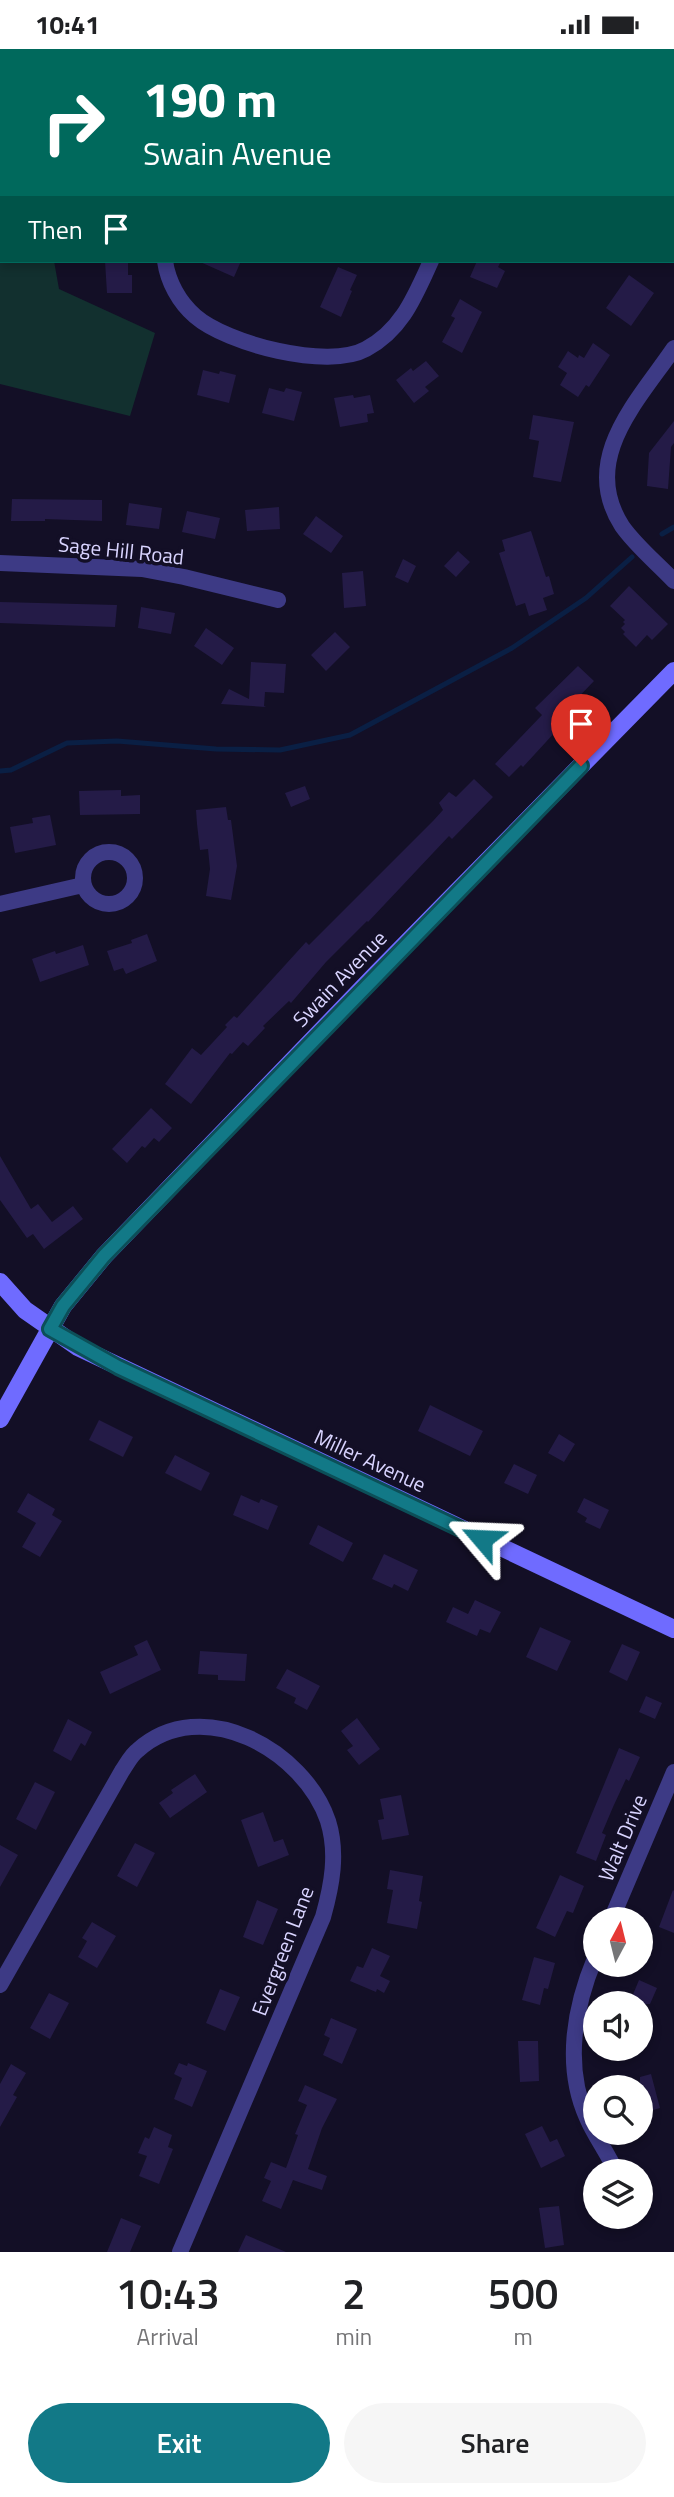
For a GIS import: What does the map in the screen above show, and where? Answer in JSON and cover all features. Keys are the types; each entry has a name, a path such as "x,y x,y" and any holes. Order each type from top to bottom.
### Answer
{"street":[{"path":"166,263 173,288 183,304 197,318 233,337 299,355 323,358 344,357 364,351 383,339 398,324 411,304 430,263"},
{"path":"674,348 614,438 607,461 606,482 611,503 622,525 674,581"},
{"name":"Sage Hill Road","path":"0,563 142,569 278,600"},
{"name":"Swain Avenue","path":"0,1419 69,1298 104,1256 674,671"},
{"path":"0,904 83,885"},
{"name":"Miller Avenue","path":"0,1282 25,1310 50,1329 118,1367 674,1629"},
{"name":"Evergreen Lane","path":"0,1985 136,1751 157,1737 181,1728 206,1726 233,1731 259,1742 304,1777 328,1822 333,1869 330,1892 323,1916 180,2252"},
{"name":"Walt Drive","path":"617,1907 674,1772"},
{"path":"589,1977 578,2008 574,2061 586,2117 608,2159"}],"green space":[{"path":"0,263 54,263 59,289 155,333 130,416 0,384"}],"building":[{"path":"105,263 128,263 128,275 132,275 132,293 107,293"},
{"path":"202,263 240,263 234,277"},
{"path":"476,263 500,263 498,267 505,271 497,288 470,277"},
{"path":"338,267 357,275 341,317 320,307"},
{"path":"629,275 654,293 631,326 606,308"},
{"path":"460,299 482,312 462,353 442,342 455,318 451,316"},
{"path":"593,343 610,355 589,387 586,385 578,397 560,385 567,373 558,367 568,351 578,358 579,355 584,358"},
{"path":"426,361 439,376 425,387 429,391 414,403 396,380 411,368 413,371"},
{"path":"203,370 236,375 229,403 197,395"},
{"path":"269,388 284,392 286,388 302,392 294,421 262,413"},
{"path":"353,395 354,398 370,395 374,413 367,414 368,422 340,427 334,398"},
{"path":"533,415 574,422 561,482 533,477 539,441 529,439"},
{"path":"674,421 668,489 647,486 649,453"},
{"path":"12,499 102,500 102,521 11,521"},
{"path":"129,503 162,508 159,529 126,525"},
{"path":"279,507 280,529 247,531 245,510"},
{"path":"187,511 220,518 215,539 182,532"},
{"path":"316,516 343,536 331,553 303,534"},
{"path":"531,531 554,594 543,598 547,610 529,616 525,603 516,606 499,553 505,551 502,540"},
{"path":"458,551 470,562 456,577 444,566"},
{"path":"403,559 416,566 408,583 395,577"},
{"path":"363,571 366,606 344,608 342,573"},
{"path":"629,586 668,624 652,640 647,635 636,647 623,634 625,632 621,628 625,620 610,606"},
{"path":"0,602 117,605 115,627 0,623"},
{"path":"141,607 175,613 171,634 138,628"},
{"path":"206,628 234,648 222,665 194,646"},
{"path":"335,632 350,647 326,671 311,655"},
{"path":"251,662 286,664 284,693 265,692 266,707 221,704 229,689 249,699"},
{"path":"578,666 594,681 567,709 574,716 557,730 523,767 521,765 509,777 495,764 542,715 535,708"},
{"path":"474,779 493,797 452,839 449,836 368,922 326,962 291,1003 289,1001 263,1026 265,1028 248,1046 243,1042 230,1053 191,1104 165,1084 192,1048 201,1055 227,1027 225,1025 234,1016 237,1018 306,942 309,945 433,821 443,810 439,803 449,792 456,797"},
{"path":"305,786 310,799 291,807 285,793"},
{"path":"121,790 121,796 140,795 140,814 80,815 79,791"},
{"path":"226,807 228,820 231,820 237,866 231,900 206,896 210,869 208,849 200,850 196,810"},
{"path":"50,815 56,845 15,853 10,827 33,823 32,818"},
{"path":"147,934 157,961 126,974 123,968 114,971 107,951 132,943 131,940"},
{"path":"83,945 89,965 40,982 32,959"},
{"path":"151,1108 172,1128 159,1142 154,1138 145,1148 142,1146 127,1163 112,1149"},
{"path":"0,1156 31,1209 38,1204 52,1222 73,1206 83,1219 44,1249 33,1234 27,1238 0,1200"},
{"path":"430,1405 483,1431 470,1456 418,1431"},
{"path":"99,1420 133,1437 123,1457 89,1440"},
{"path":"559,1434 575,1444 564,1462 548,1453"},
{"path":"175,1455 210,1473 201,1491 165,1473"},
{"path":"514,1464 537,1475 528,1494 504,1483"},
{"path":"28,1493 55,1509 52,1515 62,1521 40,1557 22,1547 36,1523 17,1512"},
{"path":"241,1495 259,1503 261,1499 278,1506 268,1530 233,1515"},
{"path":"584,1498 609,1510 600,1529 585,1522 587,1518 577,1512"},
{"path":"318,1525 353,1543 343,1562 309,1544"},
{"path":"384,1554 418,1570 408,1591 394,1584 392,1588 372,1579"},
{"path":"475,1600 501,1612 490,1633 480,1629 477,1636 446,1622 453,1607 468,1614"},
{"path":"540,1627 571,1641 557,1671 526,1657"},
{"path":"147,1640 161,1670 110,1694 100,1672 138,1655 134,1646"},
{"path":"622,1644 640,1652 627,1681 609,1672"},
{"path":"200,1651 247,1654 245,1681 218,1680 218,1675 198,1674"},
{"path":"287,1669 320,1686 307,1710 294,1703 296,1698 276,1688"},
{"path":"646,1696 662,1703 655,1719 639,1712"},
{"path":"357,1718 380,1749 359,1765 347,1750 353,1746 341,1731"},
{"path":"68,1719 92,1732 85,1746 81,1743 71,1761 53,1751"},
{"path":"619,1748 640,1757 629,1781 626,1779 602,1833 606,1835 596,1861 576,1853"},
{"path":"195,1774 207,1792 170,1818 159,1803 173,1793 171,1790"},
{"path":"35,1782 55,1792 36,1830 16,1819"},
{"path":"401,1795 409,1835 382,1840 378,1820 384,1819 380,1799"},
{"path":"263,1812 274,1842 283,1839 289,1855 258,1867 241,1820"},
{"path":"135,1843 155,1853 137,1887 117,1876"},
{"path":"0,1845 18,1855 0,1887"},
{"path":"390,1870 423,1876 417,1929 387,1923 393,1890 387,1889"},
{"path":"560,1875 584,1886 573,1913 567,1911 555,1937 536,1928"},
{"path":"674,1891 674,1933 659,1927"},
{"path":"257,1900 278,1909 263,1945 243,1937"},
{"path":"92,1922 116,1936 97,1968 78,1957 87,1941 82,1938"},
{"path":"372,1948 390,1956 380,1976 390,1981 384,1993 350,1981 357,1966 363,1968"},
{"path":"534,1957 555,1963 548,1989 544,1988 540,2005 522,2000"},
{"path":"639,1980 657,1988 653,1997 653,1991 634,1991"},
{"path":"220,1989 240,1997 225,2031 206,2023"},
{"path":"49,1993 69,2003 50,2039 30,2028"},
{"path":"331,2018 357,2029 342,2064 323,2055 330,2038 324,2035"},
{"path":"518,2041 538,2041 539,2081 520,2082"},
{"path":"179,2063 187,2066 188,2063 207,2071 192,2107 174,2099 182,2078 174,2074"},
{"path":"11,2064 26,2073 13,2095 17,2097 0,2127 0,2084"},
{"path":"653,2082 660,2108 653,2110"},
{"path":"305,2085 337,2099 322,2128 308,2169 327,2176 322,2190 293,2180 281,2209 262,2201 271,2181 264,2178 271,2162 286,2168 298,2135 295,2134 307,2105 298,2101"},
{"path":"542,2126 550,2142 557,2139 565,2156 541,2168 525,2134"},
{"path":"154,2127 172,2135 168,2147 173,2149 159,2184 139,2176 147,2156 138,2153 145,2137 149,2139"},
{"path":"559,2206 564,2245 545,2248 539,2208"},
{"path":"121,2218 141,2226 130,2252 107,2252"},
{"path":"246,2235 286,2252 238,2252"}],"waterway":[{"path":"662,534 674,527"},
{"path":"0,771 11,770 67,743 117,741 216,749 280,750 350,735 512,648 586,598 632,557"}],"route":[{"path":"482,1539 118,1367 50,1329 80,1282 104,1256 581,766"}]}
